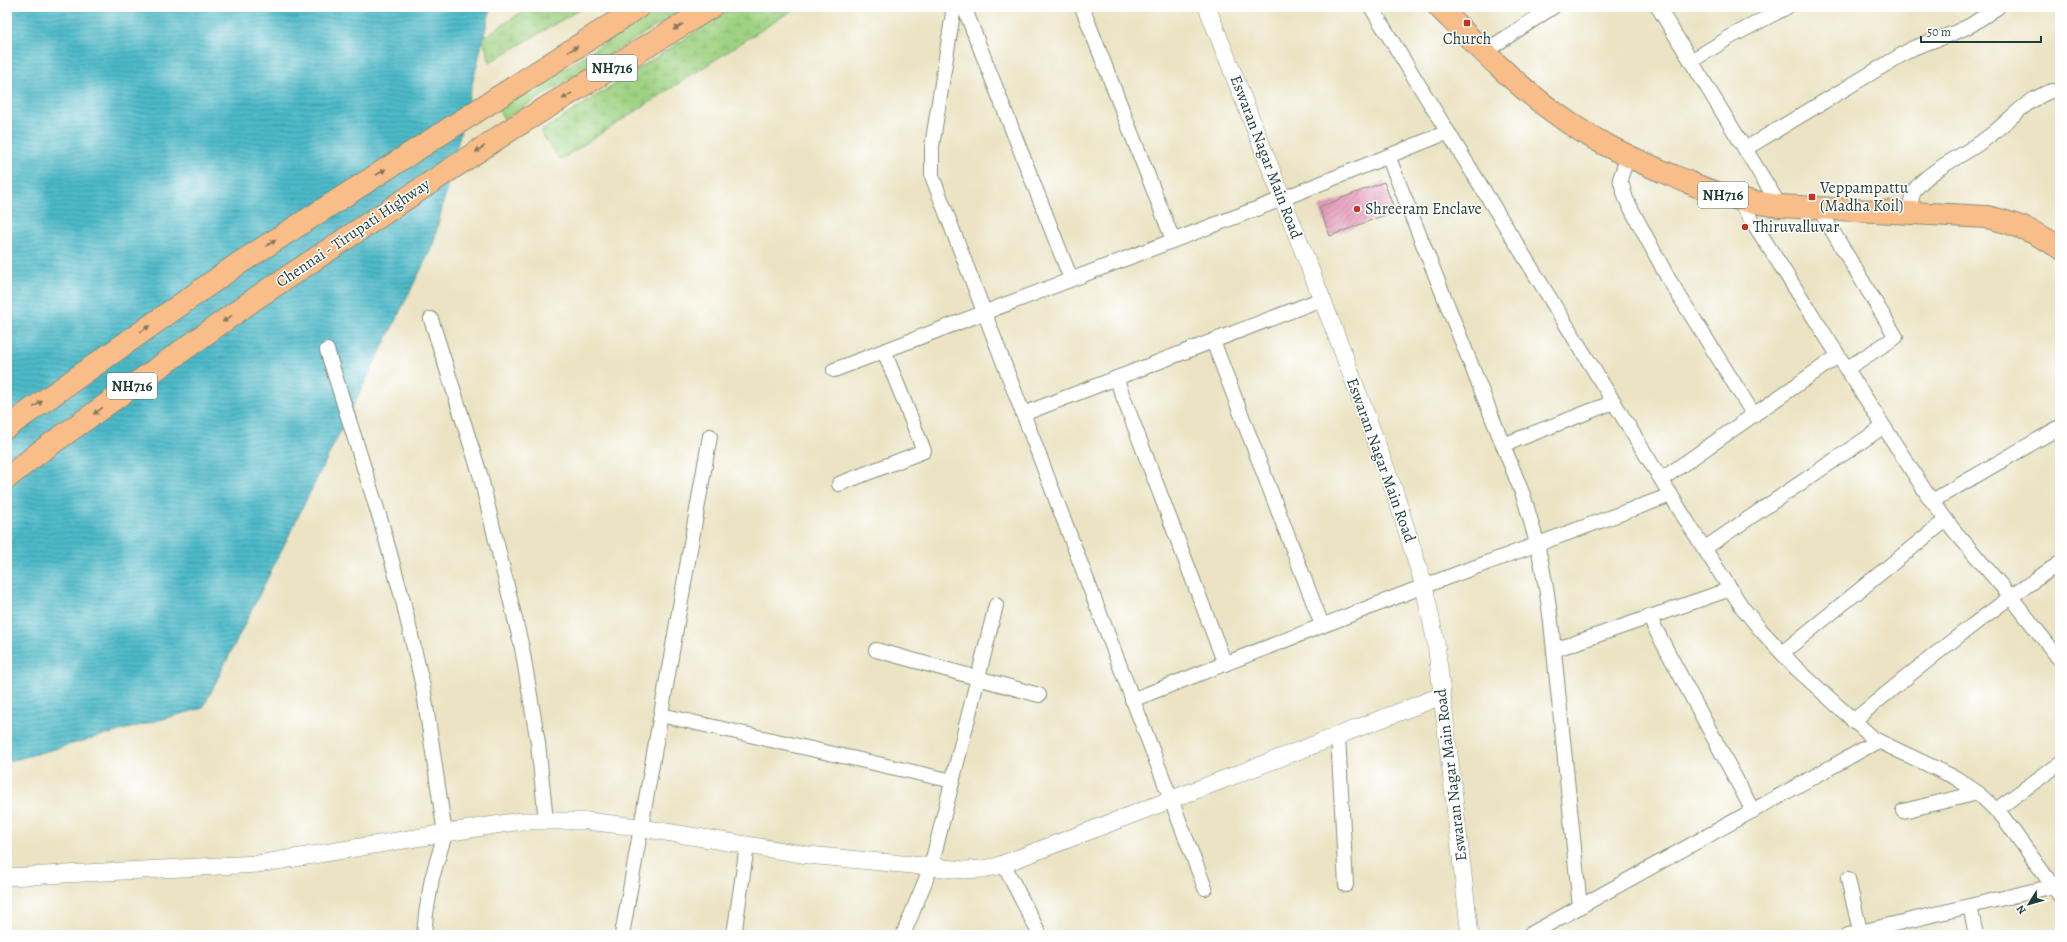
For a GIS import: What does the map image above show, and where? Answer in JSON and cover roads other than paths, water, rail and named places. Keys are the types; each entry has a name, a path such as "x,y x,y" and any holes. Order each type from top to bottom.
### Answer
{"main road":[{"name":"NH716","path":"7,427 238,264 639,7"},
{"name":"Chennai - Tirupati Highway","path":"7,478 37,454 259,296 513,128 711,7"},
{"name":"NH716","path":"1439,7 1509,76 1555,113 1588,135 1628,156 1722,195 1780,206 1910,211 1987,216 2009,221 2038,234 2060,248"}],"street":[{"path":"954,7 932,146 932,176 1205,888"},
{"path":"964,7 1071,279"},
{"path":"1082,7 1173,240"},
{"name":"Eswaran Nagar Main Road","path":"1207,7 1322,299 1395,493 1424,586 1433,627 1470,935"},
{"path":"1371,7 1704,548 1760,629 1782,653 1853,721 1878,741 1956,778 1978,793 2003,817 2057,891 1970,906 1856,934 1848,879"},
{"path":"1484,52 1553,7"},
{"path":"1658,7 1780,206"},
{"path":"1691,61 1732,36 1787,7"},
{"path":"1745,149 1913,48 1971,25 1998,7"},
{"path":"1910,211 1913,193 1928,177 1989,137 2025,105 2052,91 2057,92 2060,95"},
{"path":"834,370 1282,199 1448,132"},
{"path":"1388,156 1523,495 1538,544 1546,578 1580,907"},
{"path":"1628,156 1620,179 1626,199 1672,284 1754,415"},
{"path":"1738,199 1883,427 1932,500 1946,520 2011,597 2060,660"},
{"path":"1818,207 1896,337 1846,369"},
{"path":"1023,414 1322,299"},
{"path":"431,319 480,474 517,626 535,721 546,821"},
{"path":"1212,342 1322,625"},
{"path":"327,350 382,525 403,601 423,687 445,834 432,878 424,935"},
{"path":"839,484 924,451 884,351"},
{"path":"1662,479 1838,356"},
{"path":"1116,378 1225,664"},
{"path":"1504,446 1614,402"},
{"path":"1704,548 1883,427"},
{"path":"1932,500 2060,428"},
{"path":"622,935 710,436"},
{"path":"1132,700 1424,586 1671,495"},
{"path":"1782,653 1946,520"},
{"path":"1853,721 1930,658 2011,597 2060,563"},
{"path":"1554,650 1731,589"},
{"path":"903,935 932,867 996,605"},
{"path":"1649,617 1753,811"},
{"path":"876,650 1039,696"},
{"path":"7,877 258,864 521,822 546,821 587,821 808,855 964,870 983,869 1003,864 1171,801 1441,696"},
{"path":"661,715 953,781"},
{"path":"1338,736 1346,885"},
{"path":"1529,935 1878,741"},
{"path":"1996,810 2060,763"},
{"path":"1903,811 1978,793"},
{"path":"734,935 747,846"},
{"path":"1003,864 1040,935"},
{"path":"1970,906 1976,935"}],"water":[{"path":"7,7 491,7 433,245 203,708 7,762"}],"place":[{"name":"Church","path":"1467,23"},
{"name":"Veppampattu (Madha Koil)","path":"1812,197"},
{"name":"Shreeram Enclave","path":"1357,209"},
{"name":"Thiruvalluvar","path":"1745,227"}]}
